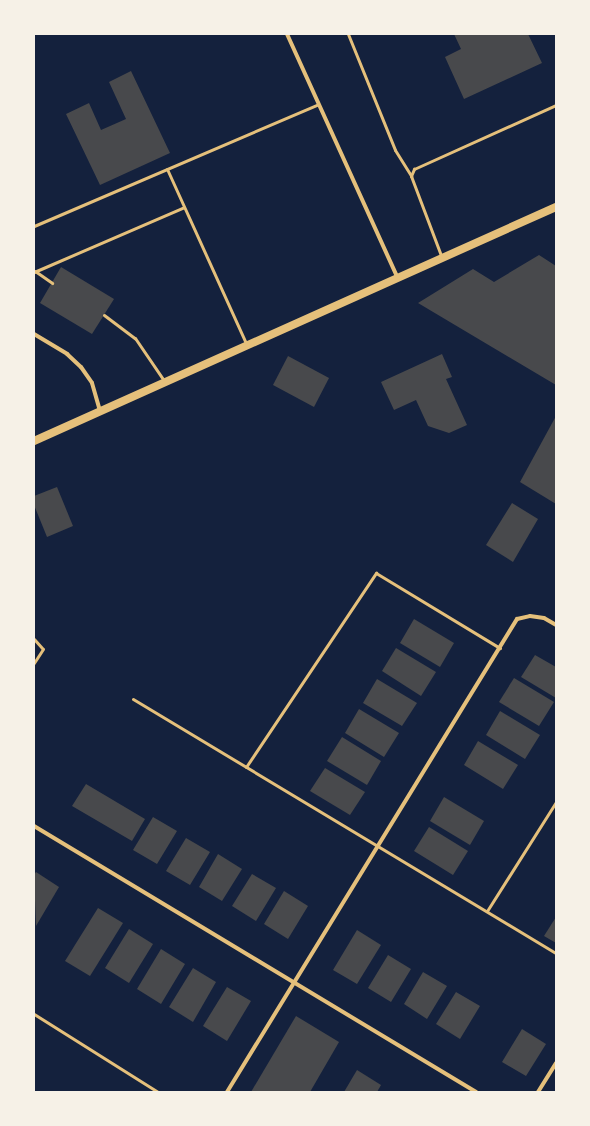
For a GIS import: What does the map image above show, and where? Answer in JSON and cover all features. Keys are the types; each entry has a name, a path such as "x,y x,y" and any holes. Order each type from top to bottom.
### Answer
{"main road":[{"path":"34,441 556,206"}],"street":[{"path":"287,34 397,277"},
{"path":"34,334 67,354 80,367 92,383 100,411"},
{"path":"227,1092 517,619 537,617 556,625"},
{"path":"34,826 476,1092"},
{"path":"538,1092 556,1063"}],"lane":[{"path":"348,34 395,150 411,176 442,258"},
{"path":"34,226 318,104"},
{"path":"411,176 414,169 556,105"},
{"path":"167,169 247,345"},
{"path":"34,271 82,253 184,207"},
{"path":"34,271 52,283"},
{"path":"104,315 135,338 165,382"},
{"path":"246,767 376,573 500,648"},
{"path":"34,639 43,649 34,663"},
{"path":"133,699 556,953"},
{"path":"487,911 556,802"},
{"path":"34,1014 158,1092"}],"building":[{"path":"454,34 528,34 542,63 464,99 445,57 461,49"},
{"path":"131,71 170,153 100,185 66,114 89,103 101,130 126,119 109,82"},
{"path":"539,255 556,266 556,385 418,303 473,269 494,282"},
{"path":"61,267 114,299 92,334 40,303"},
{"path":"442,354 452,377 446,379 467,425 449,433 428,426 416,400 394,410 381,382"},
{"path":"288,356 329,378 314,407 273,385"},
{"path":"556,416 556,504 520,482"},
{"path":"57,487 73,526 47,537 34,505 34,496"},
{"path":"512,503 538,519 513,562 486,545"},
{"path":"414,619 454,643 440,667 400,643"},
{"path":"396,648 436,672 421,696 382,671"},
{"path":"535,655 556,667 556,698 521,677"},
{"path":"514,678 554,702 539,726 499,702"},
{"path":"377,679 417,703 402,726 363,703"},
{"path":"359,709 399,733 384,757 345,733"},
{"path":"500,711 540,735 525,759 486,735"},
{"path":"342,737 381,761 367,785 327,761"},
{"path":"478,741 518,765 503,789 464,765"},
{"path":"325,768 365,792 350,815 310,791"},
{"path":"86,784 145,819 132,841 72,806"},
{"path":"444,797 484,821 470,845 430,821"},
{"path":"153,817 177,831 157,864 133,850"},
{"path":"429,827 468,851 453,875 414,851"},
{"path":"186,838 210,852 190,885 166,871"},
{"path":"218,854 242,869 222,901 199,887"},
{"path":"36,872 59,887 36,926 34,875"},
{"path":"252,874 276,888 256,921 232,906"},
{"path":"284,891 308,906 288,939 264,924"},
{"path":"98,908 123,923 90,976 65,961"},
{"path":"556,917 556,943 544,936"},
{"path":"129,929 153,944 129,983 105,968"},
{"path":"357,930 381,945 357,984 333,970"},
{"path":"161,949 185,964 161,1004 137,989"},
{"path":"388,955 411,969 391,1002 368,988"},
{"path":"193,968 216,982 193,1022 169,1007"},
{"path":"423,972 447,986 427,1019 404,1004"},
{"path":"227,987 251,1001 227,1041 203,1026"},
{"path":"456,992 480,1006 460,1039 436,1024"},
{"path":"296,1016 339,1042 310,1092 251,1092"},
{"path":"522,1029 546,1044 526,1076 502,1062"},
{"path":"357,1070 381,1085 377,1092 344,1092"}]}
